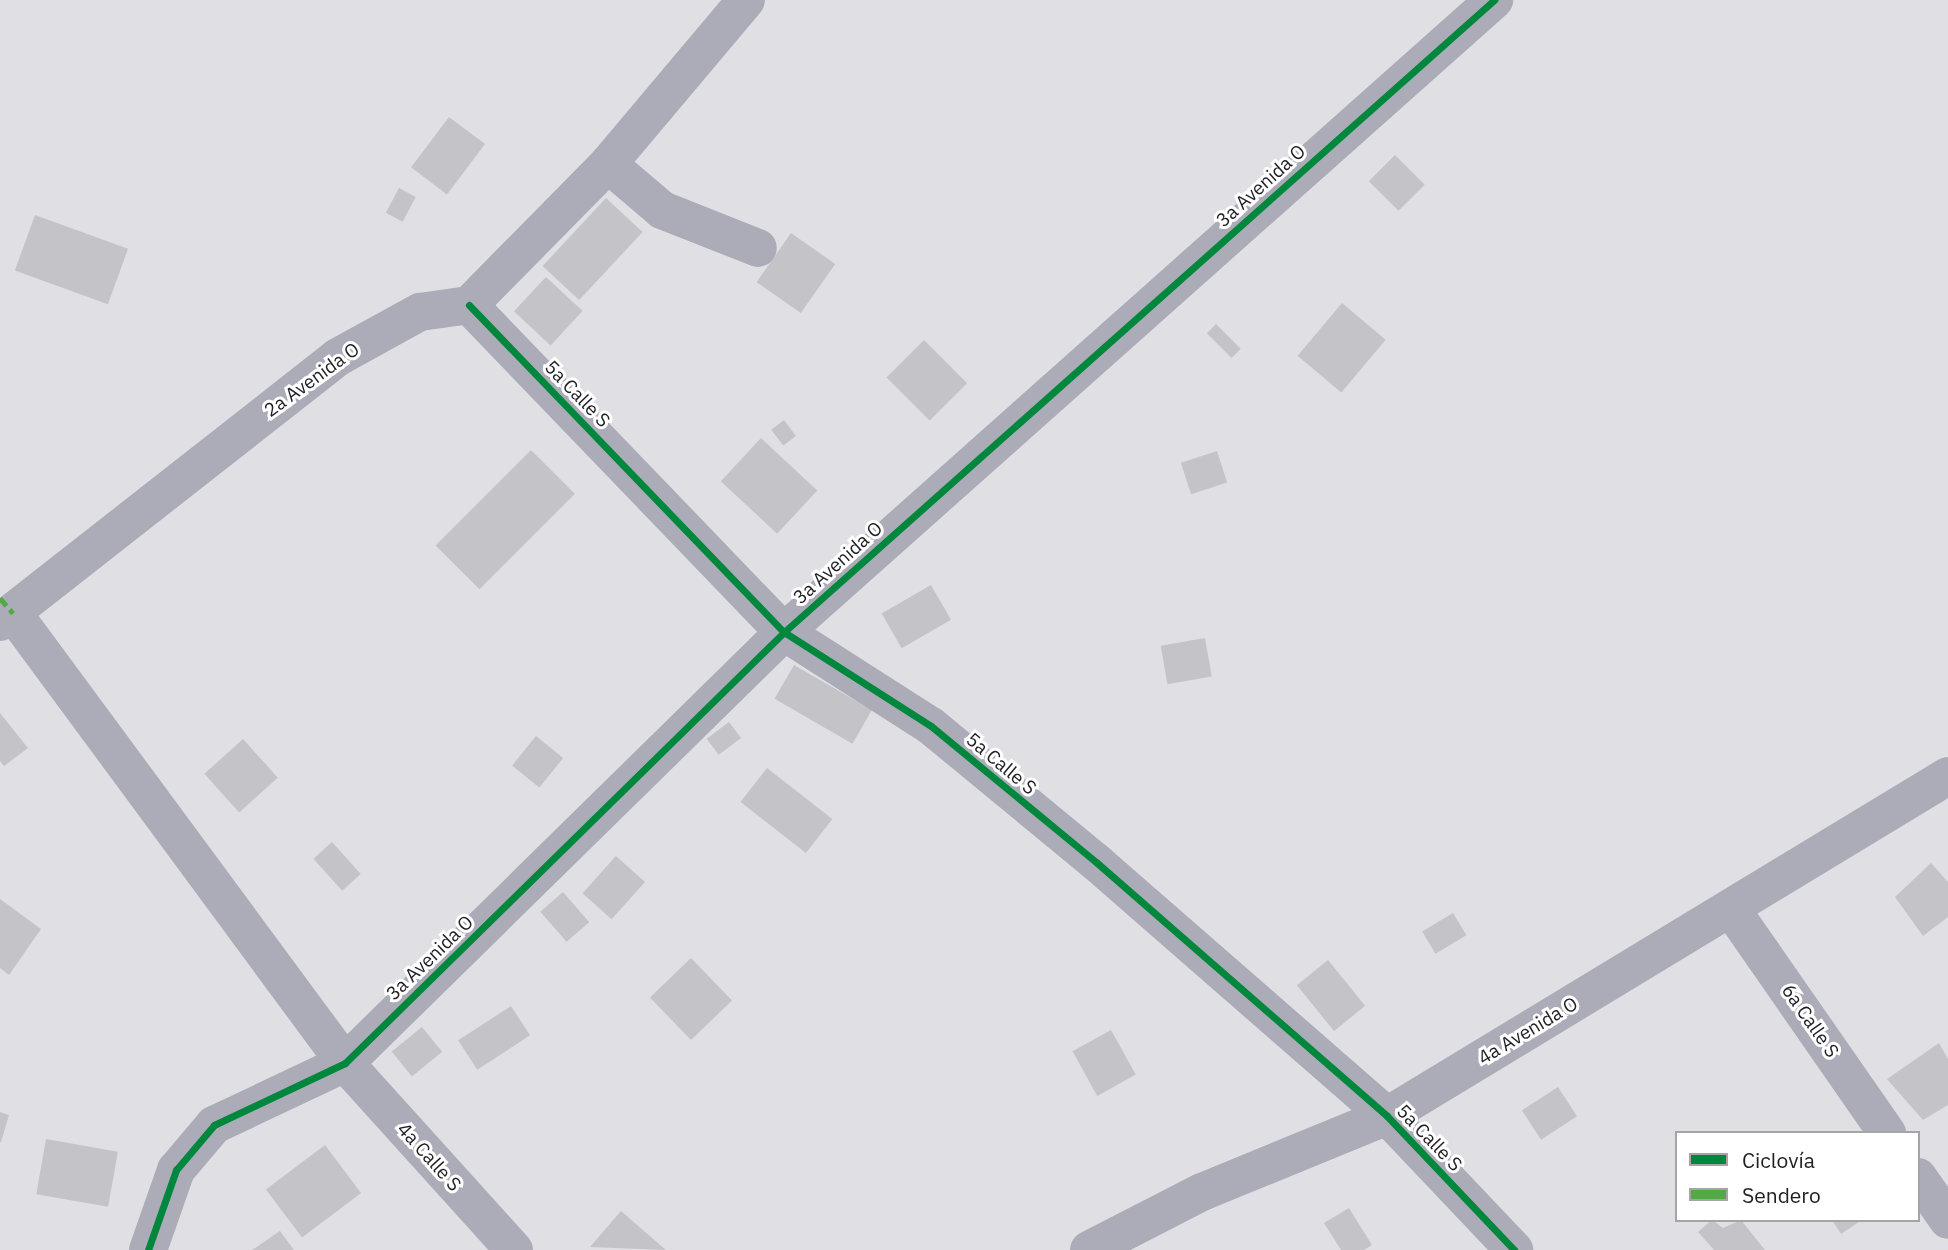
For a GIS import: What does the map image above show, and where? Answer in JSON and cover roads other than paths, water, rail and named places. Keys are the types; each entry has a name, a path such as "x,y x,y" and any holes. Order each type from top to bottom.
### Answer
{"street":[{"path":"469,304 608,164 746,0"},
{"name":"3a Avenida O","path":"148,1250 176,1170 214,1125 345,1063 784,632 1494,0"},
{"path":"608,164 662,210 758,248"},
{"name":"5a Calle S","path":"469,304 784,632 930,726 1387,1116 1514,1250"},
{"name":"2a Avenida O","path":"6,618 338,357 419,312 469,304"},
{"name":"4a Calle S","path":"6,618 345,1063 514,1250"},
{"name":"4a Avenida O","path":"1090,1250 1202,1192 1387,1116 1732,910 1948,776"},
{"name":"6a Calle S","path":"1732,910 1886,1131"},
{"path":"1920,1180 1948,1220"}]}
